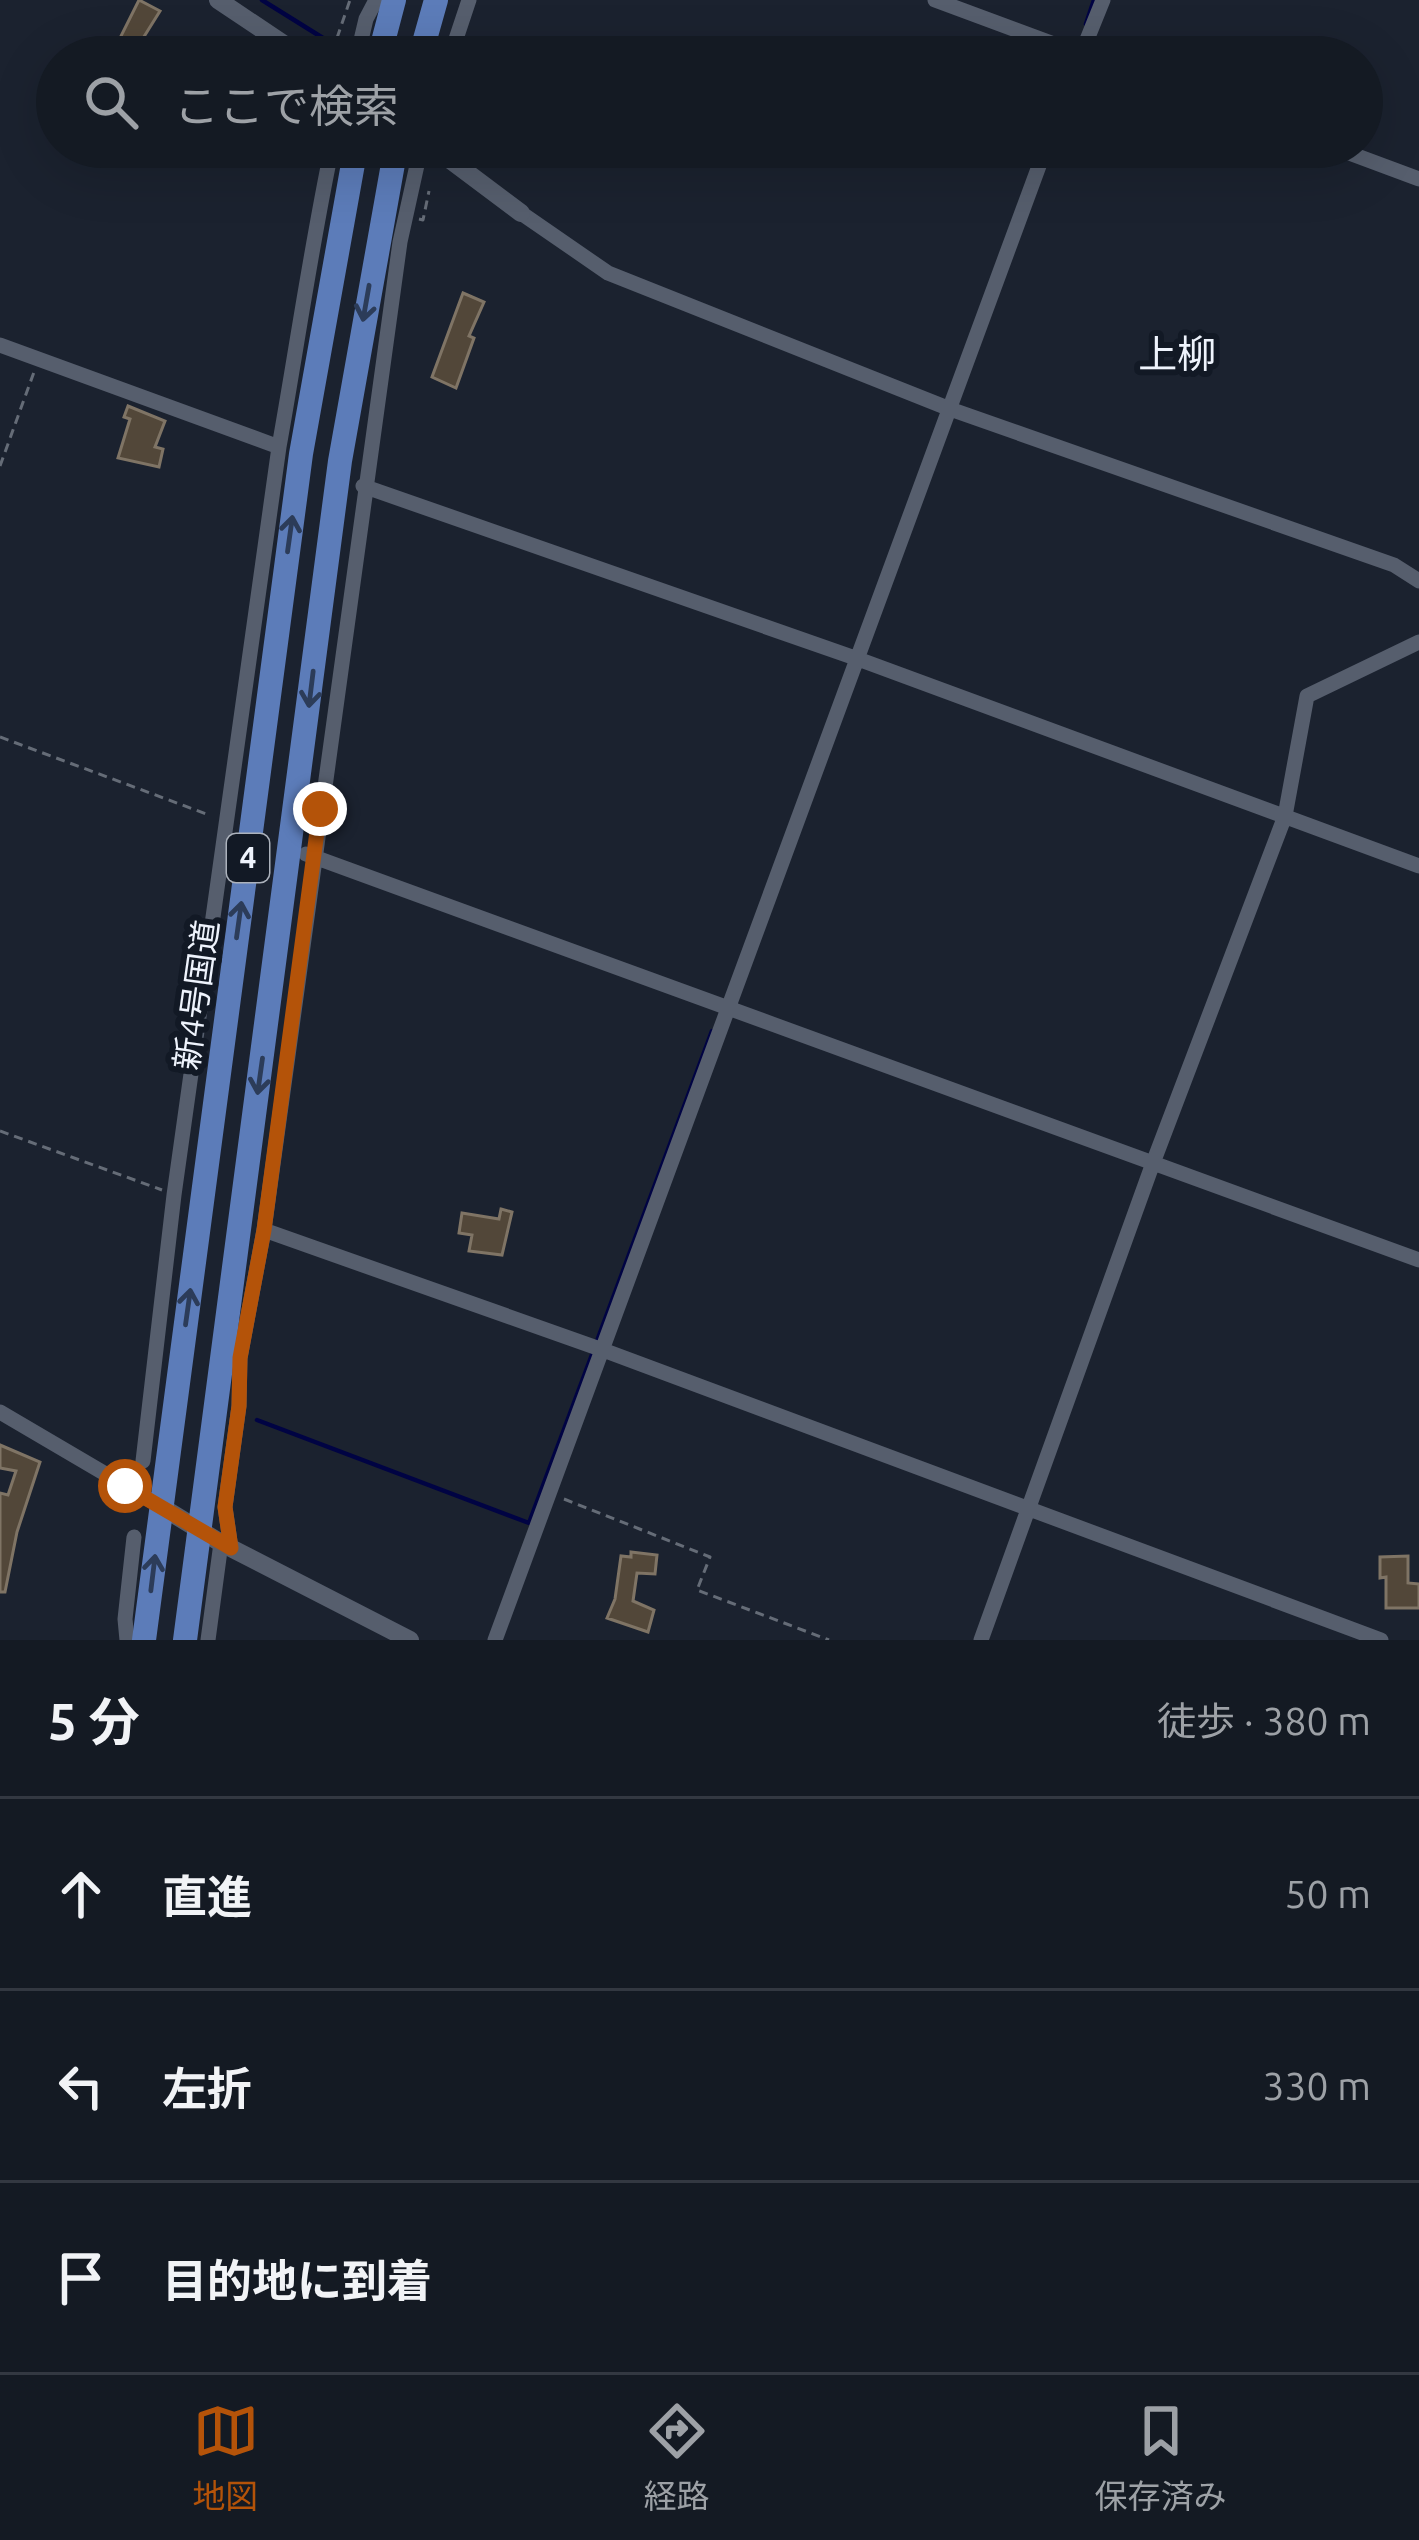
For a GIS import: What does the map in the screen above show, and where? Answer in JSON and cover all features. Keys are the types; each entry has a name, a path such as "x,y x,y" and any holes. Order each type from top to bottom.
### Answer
{"highway":[{"path":"426,36 436,0"},
{"path":"382,36 386,2"},
{"name":"新4号国道","path":"144,1640 160,1506 170,1351 309,337 351,168"},
{"name":"4","path":"184,1640 217,1540 231,1356 301,853 346,421 390,234 395,168"}],"street":[{"path":"218,0 272,36"},
{"path":"429,36 446,0"},
{"path":"458,36 469,0"},
{"path":"935,0 1030,36"},
{"path":"1090,36 1103,0"},
{"path":"368,36 386,2"},
{"path":"1383,166 1419,179"},
{"path":"143,1461 170,1351 174,1195 279,446 309,337 305,273 328,168"},
{"path":"208,1640 217,1540 239,1406 231,1356 264,1230 301,853 363,486 390,234 414,168"},
{"path":"461,168 608,272 950,409 1394,565 1419,580"},
{"path":"495,1640 1038,168"},
{"path":"0,345 279,446"},
{"path":"363,486 857,659 1419,866"},
{"path":"981,1640 1153,1163 1286,816 1307,696 1419,642"},
{"path":"301,853 1419,1260"},
{"path":"264,1230 603,1349 1381,1640"},
{"path":"0,1412 217,1540 410,1640"},
{"path":"127,1640 124,1619 134,1537"}],"path":[{"path":"338,36 350,0"},
{"path":"0,466 39,359"},
{"path":"0,737 228,821"},
{"path":"0,1132 174,1195"},
{"path":"550,1493 710,1557 697,1590 829,1640"}],"building":[{"path":"139,0 160,11 144,36 121,36"},
{"path":"463,293 484,302 469,336 474,338 456,388 432,377"},
{"path":"128,406 165,421 155,447 163,449 159,467 118,458 130,419 124,417"},
{"path":"501,1209 512,1212 502,1255 469,1251 472,1235 459,1233 462,1213 499,1219"},
{"path":"0,1445 40,1462 17,1532 5,1592 0,1592 0,1493 8,1495 16,1471 0,1468"},
{"path":"631,1552 657,1555 655,1574 637,1573 633,1601 654,1610 648,1632 607,1618 615,1599 621,1556 631,1557"},
{"path":"1408,1556 1408,1583 1419,1584 1419,1608 1386,1608 1386,1577 1380,1578 1380,1557"}],"waterway":[{"path":"262,0 320,36"},
{"path":"1086,24 1094,0"},
{"path":"597,1341 712,1031"},
{"path":"257,1420 529,1523 593,1352"}],"district":[{"name":"上柳","path":"1177,354"}],"route":[{"path":"125,1486 231,1548 225,1507 239,1406 240,1358 264,1230 320,809"}]}
